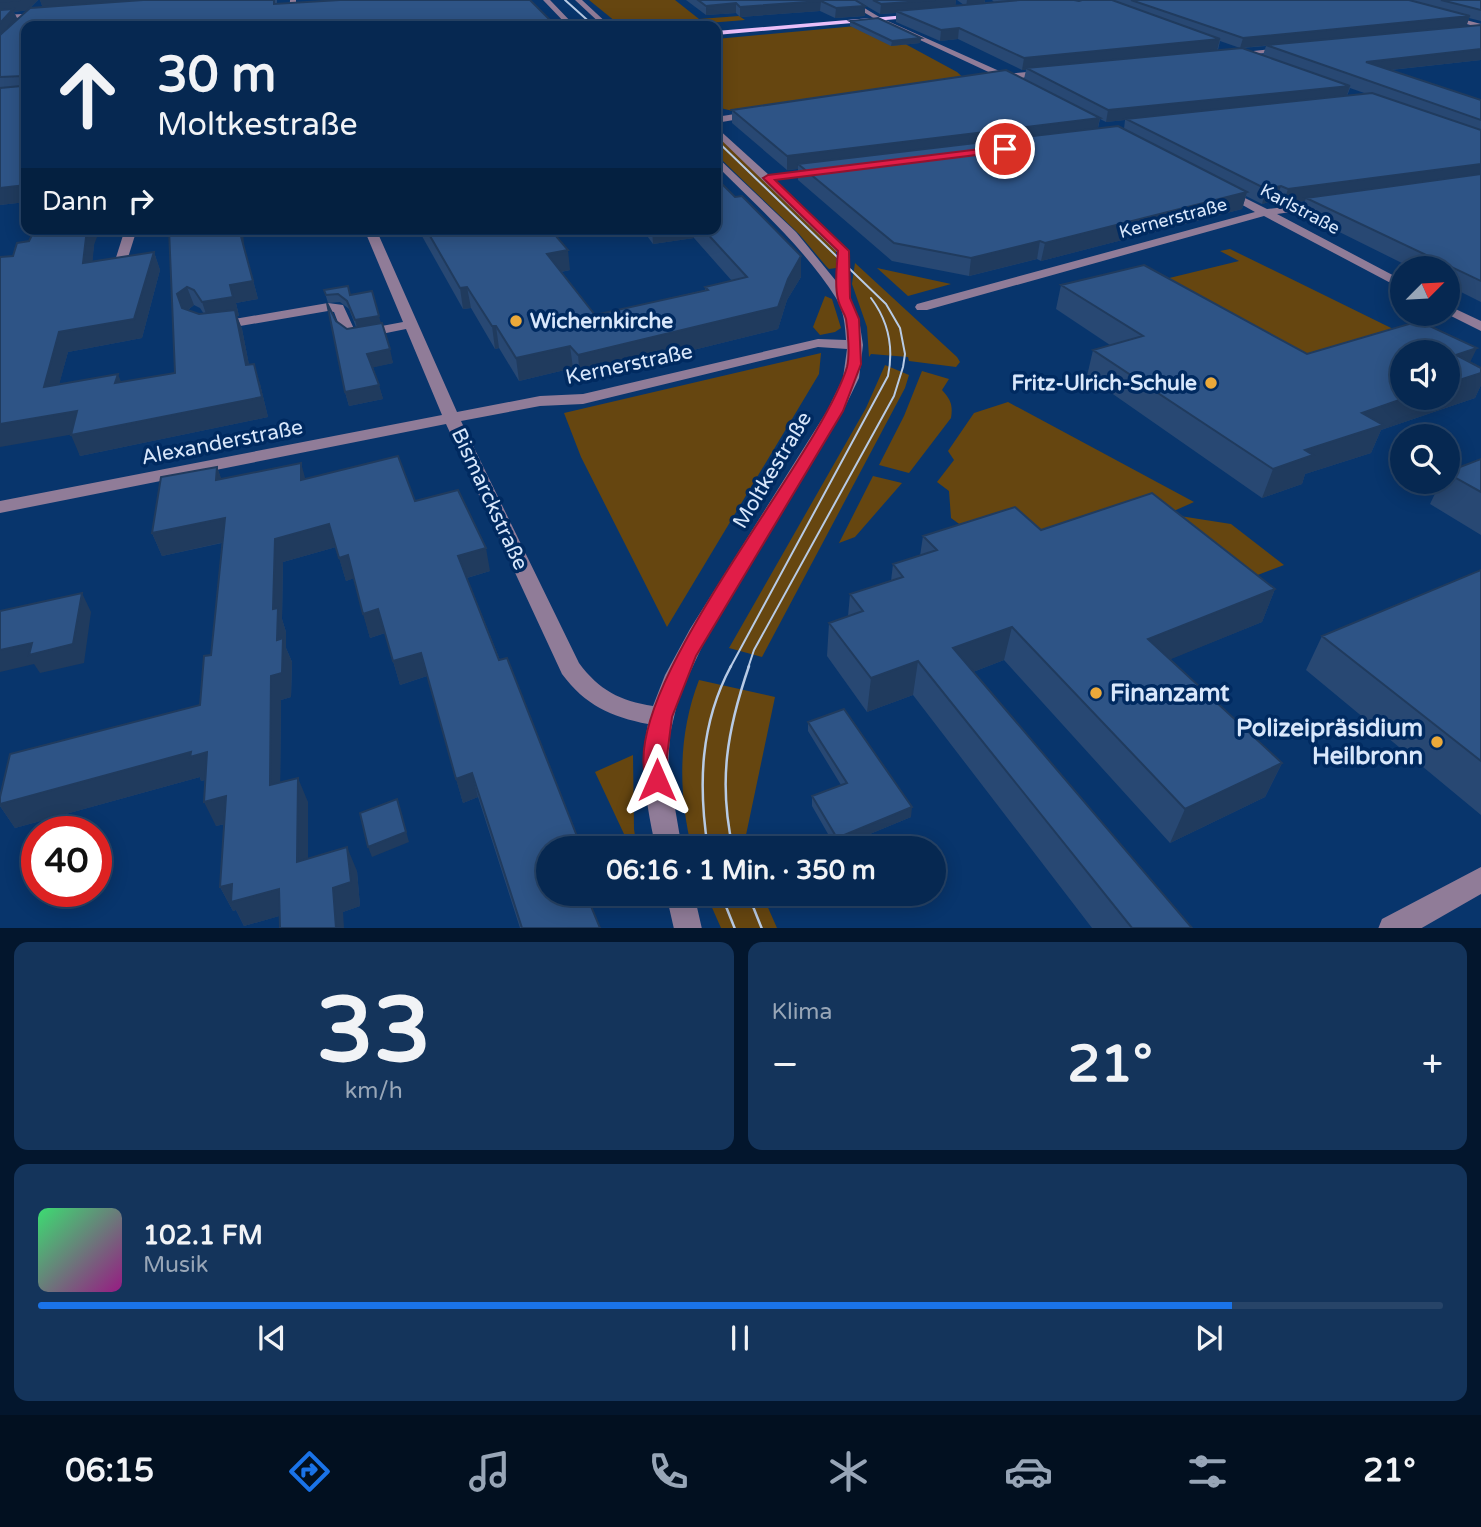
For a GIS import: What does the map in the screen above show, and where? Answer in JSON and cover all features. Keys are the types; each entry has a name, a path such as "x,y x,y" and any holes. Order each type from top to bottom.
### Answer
{"main road":[{"path":"721,26 886,11 927,12 899,18 721,33"}],"street":[{"path":"293,0 293,21"},
{"path":"547,0 566,21"},
{"path":"578,0 601,21"},
{"path":"846,0 868,14 1030,89"},
{"path":"25,21 40,5"},
{"path":"293,11 307,10"},
{"path":"886,11 994,71"},
{"path":"0,17 50,13"},
{"path":"1444,16 1481,28"},
{"path":"17,29 21,25"},
{"path":"1456,32 1481,28"},
{"path":"1217,44 1267,63"},
{"path":"1219,55 1295,48"},
{"path":"984,80 1063,70"},
{"path":"721,119 762,113"},
{"name":"Moltkestraße","path":"721,135 843,251 843,298"},
{"name":"Moltkestraße","path":"661,717 686,655 835,411 851,378 856,345 852,319 843,298 792,235 721,164"},
{"path":"768,178 832,170"},
{"name":"Karlstraße","path":"1212,184 1390,279"},
{"name":"Kernerstraße","path":"922,307 1266,212 1338,202"},
{"path":"119,267 129,235"},
{"name":"Bismarckstraße","path":"373,235 452,421 570,668 591,694 610,705 661,717"},
{"path":"197,324 219,326 328,307 338,308 346,330 352,336 412,324"},
{"path":"1460,316 1481,327"},
{"name":"Kernerstraße","path":"452,421 540,401 583,399 818,343 856,345"},
{"name":"Alexanderstraße","path":"0,507 452,421"},
{"path":"661,717 656,756 659,805 666,836"},
{"path":"1394,928 1481,880"},
{"path":"683,906 688,928"}],"shaded area":[{"path":"589,0 675,0 699,19 739,16 745,20 721,22 615,21"},
{"path":"856,26 885,33 957,72 966,80 733,111 721,108 721,39"},
{"path":"721,139 836,249 836,268 829,269 799,234 723,161"},
{"path":"1230,249 1416,340 1392,337 1303,363 1157,281 1239,261 1220,251"},
{"path":"855,263 957,357 960,362 956,367 909,361 908,357 871,354 869,357 867,327 852,284"},
{"path":"877,268 951,284 908,296"},
{"path":"825,296 832,299 841,328 820,335 813,327"},
{"path":"821,353 819,374 667,627 581,457 564,413"},
{"path":"885,365 909,375 905,388 762,657 729,648 866,408"},
{"path":"922,371 949,379 942,390 951,403 951,418 909,473 879,465 904,416"},
{"path":"1008,402 1194,502 1167,514 1231,524 1284,565 1221,589 988,545 951,518 949,491 937,482 954,460 948,451 974,413"},
{"path":"873,476 902,483 855,537 839,543"},
{"path":"699,680 775,697 746,836 689,836 684,807 682,764 692,700"},
{"path":"633,755 635,836 625,836 595,772"},
{"path":"711,906 767,906 777,928 721,928"}],"building":[{"path":"143,0 274,0 274,4 340,0 530,0 551,21 21,21 21,76 0,77 0,35 30,8"},
{"path":"698,0 855,0 865,6 836,8 821,1 740,7 736,3 706,6"},
{"path":"873,0 935,0 881,4"},
{"path":"1020,0 1112,0 1220,39 1024,58 959,28 941,30 896,11"},
{"path":"1131,0 1409,0 1470,16 1243,38"},
{"path":"1441,0 1481,0 1481,10"},
{"path":"13,9 0,23 0,10"},
{"path":"878,18 921,38 892,41 850,21"},
{"path":"1481,25 1481,49 1366,62 1481,100 1481,120 1266,45"},
{"path":"1242,48 1350,86 1108,110 1026,68"},
{"path":"1006,70 1100,118 787,156 732,110"},
{"path":"21,86 21,186 0,188 0,88"},
{"path":"1372,93 1481,130 1481,164 1288,189 1281,186 1266,189 1126,119"},
{"path":"1118,126 1247,192 1045,243 1040,241 971,258 894,243 798,164"},
{"path":"1481,174 1481,281 1460,271 1460,256 1428,256 1306,198"},
{"path":"721,183 735,197 742,196 801,256 788,279 778,307 578,355 570,346 516,358 467,287 460,288 429,235 555,235 568,250 547,254 595,315 708,290 705,287 747,277 708,235 721,235"},
{"path":"32,235 86,235 83,263 154,252 134,319 59,332 44,387 118,374 115,383 175,373 169,235 241,235 253,281 230,285 233,297 202,302 194,290 187,287 177,294 182,308 199,314 235,310 246,365 254,364 262,397 71,435 77,411 0,424 0,257 13,256 17,243 29,241"},
{"path":"1144,265 1307,354 1402,326 1430,326 1460,340 1390,340 1390,403 1362,413 1383,425 1305,450 1313,455 1273,469 1093,350 1143,336 1061,285"},
{"path":"348,286 350,295 372,291 379,316 355,320 347,301 338,294 326,295 324,290"},
{"path":"327,303 336,321 347,329 382,323 390,349 367,354 379,385 345,392"},
{"path":"1460,340 1477,348 1460,354"},
{"path":"1460,357 1481,368 1481,373 1460,380"},
{"path":"398,456 415,501 458,490 486,548 458,556 499,660 507,658 577,836 536,836 536,906 591,906 600,928 522,928 472,773 456,779 421,653 393,661 378,609 363,614 348,555 339,558 329,524 275,539 273,609 278,608 277,640 283,638 282,673 271,676 270,785 298,778 297,862 347,847 351,882 333,888 336,928 280,928 279,889 231,902 232,884 220,887 226,796 204,802 207,752 190,757 191,752 0,804 10,754 200,705 204,656 211,655 225,518 152,533 161,477 217,467 216,480 301,463 301,480"},
{"path":"1481,459 1481,492 1460,480 1460,467"},
{"path":"1152,493 1275,589 1148,639 1282,763 1185,809 1012,627 953,648 1192,928 1132,928 918,661 871,678 829,623 863,611 850,594 903,577 893,564 937,550 923,536 1015,507 1041,530"},
{"path":"1481,570 1481,761 1322,636"},
{"path":"82,593 73,644 29,655 32,643 0,650 0,611"},
{"path":"844,709 912,807 842,836 836,836 812,796 847,783 808,722"},
{"path":"397,799 406,832 368,847 360,813"}],"tram line":[{"path":"565,0 588,21"},
{"path":"721,145 886,304 900,328 905,354 894,396 754,650 748,668"},
{"path":"731,667 888,376 888,335 882,316 871,298"},
{"path":"730,836 726,801 727,756 735,712 749,666"},
{"path":"706,836 703,778 707,733 731,667"},
{"path":"726,906 735,928"},
{"path":"753,906 762,928"}],"place":[{"name":"Wichernkirche","path":"516,321"},
{"name":"Fritz-Ulrich-Schule","path":"1211,383"},
{"name":"Finanzamt","path":"1096,693"},
{"name":"Polizeipräsidium Heilbronn","path":"1437,742"}],"route":[{"path":"657,780 656,756 661,717 686,655 835,411 855,364 856,345 852,319 843,298 843,251 768,178 1005,149"}]}
